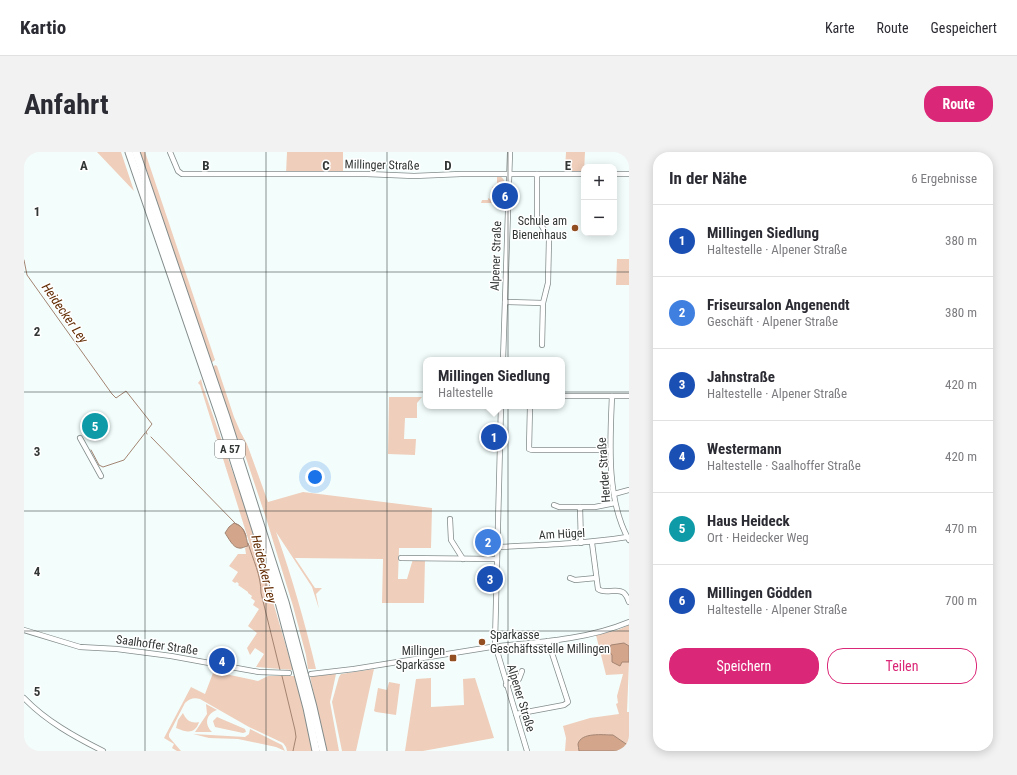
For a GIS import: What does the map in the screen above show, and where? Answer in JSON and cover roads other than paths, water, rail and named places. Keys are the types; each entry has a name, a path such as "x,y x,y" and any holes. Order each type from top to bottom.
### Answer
{"highway":[{"name":"A 57","path":"129,152 220,417 277,594 307,708 316,751"},
{"name":"A 57","path":"136,152 226,417 285,602 313,707 322,751"}],"street":[{"name":"Millinger Straße","path":"170,152 180,173 367,174 414,176 461,174 581,174"},
{"name":"Alpener Straße","path":"503,357 510,152"},
{"path":"537,174 537,217 549,239 548,283 543,303 542,345"},
{"path":"617,174 629,174"},
{"path":"505,302 543,303"},
{"path":"565,396 629,396"},
{"name":"Herder Straße","path":"612,396 610,450 615,503 628,538"},
{"path":"491,648 494,642 501,409"},
{"path":"530,409 529,449 610,450"},
{"path":"80,438 101,476"},
{"path":"614,494 629,490"},
{"path":"554,505 559,507 595,507 615,503"},
{"path":"580,507 581,544"},
{"path":"450,519 451,540 463,558"},
{"name":"Am Hügel","path":"497,547 581,544 628,538"},
{"path":"592,543 599,591 622,592 625,594 629,602"},
{"path":"401,558 497,559"},
{"path":"570,578 575,580 596,578"},
{"path":"494,642 498,643 500,646 548,641 594,633 614,628 629,622"},
{"name":"Saalhoffer Straße","path":"24,630 80,647 117,649 171,656 247,670 289,673"},
{"path":"516,714 564,705 568,702 548,641"},
{"path":"311,674 491,648 492,650 497,651 500,649 500,646"},
{"name":"Alpener Straße","path":"497,651 527,751"},
{"path":"506,685 518,680 522,671"},
{"path":"24,698 57,725 103,751"}],"waterway":[{"name":"Heidecker Ley","path":"24,260 27,275 112,394 116,398 126,391 152,424 146,432 147,434"},
{"path":"91,450 99,465 103,467 124,460 145,433"},
{"name":"Heidecker Ley","path":"151,437 236,524 244,530 246,536"},
{"name":"Heidecker Ley","path":"248,543 258,574 261,593 280,670"},
{"path":"282,676 295,730 296,737 293,751"}],"place":[{"name":"Millingen Gödden","path":"505,196"},
{"name":"Schule am Bienenhaus","path":"575,228"},
{"name":"Haus Heideck","path":"95,426"},
{"name":"Millingen Siedlung","path":"494,437"},
{"name":"Friseursalon Angenendt","path":"488,542"},
{"name":"Jahnstraße","path":"490,579"},
{"name":"Sparkasse Geschäftsstelle Millingen","path":"482,642"},
{"name":"Millingen Sparkasse","path":"453,658"},
{"name":"Westermann","path":"222,661"}]}
